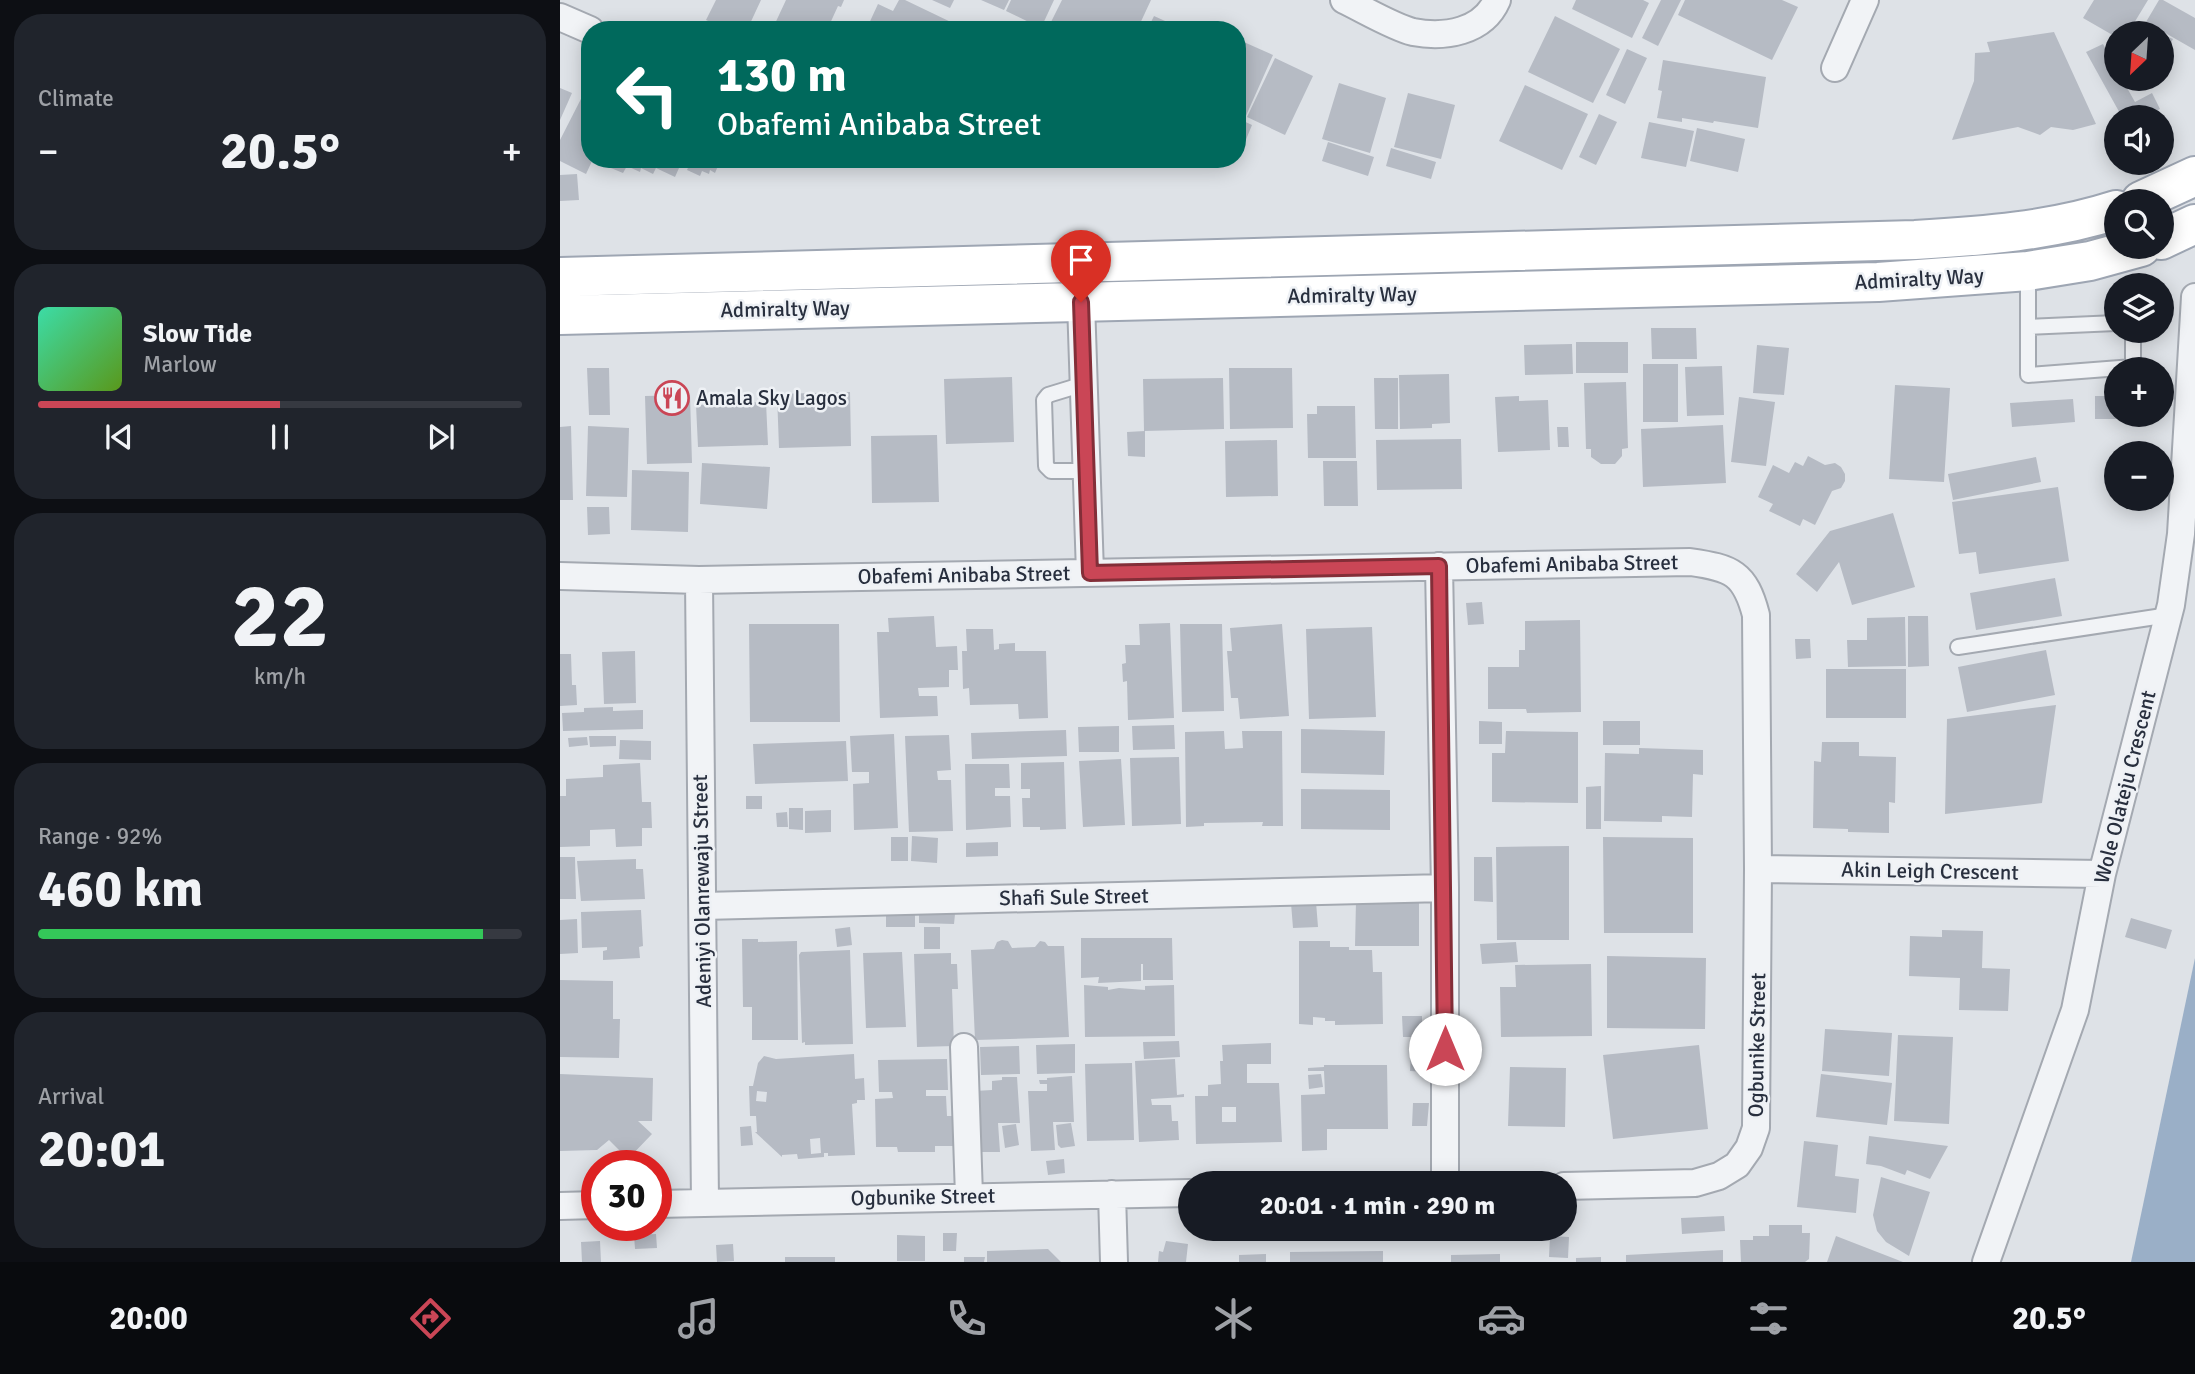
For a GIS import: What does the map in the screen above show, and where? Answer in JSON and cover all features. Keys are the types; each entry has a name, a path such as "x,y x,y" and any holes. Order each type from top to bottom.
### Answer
{"main road":[{"path":"2167,189 2195,176"},
{"name":"Admiralty Way","path":"560,277 1915,240 1984,236 2041,228 2104,214"},
{"path":"2174,234 2195,224"},
{"name":"Admiralty Way","path":"560,315 1878,282 2028,271 2104,257"}],"street":[{"path":"1344,0 1412,31 1447,34 1479,24 1497,0"},
{"path":"1835,68 1865,0"},
{"path":"560,17 581,26"},
{"name":"Wole Olateju Crescent","path":"1986,1262 2075,1010 2102,873 2169,615 2181,534 2195,298"},
{"path":"1081,302 1090,573"},
{"name":"Obafemi Anibaba Street","path":"560,576 699,580 1690,562 1715,565 1735,575 1750,590 1756,615 1758,869"},
{"path":"1439,566 1445,888 1445,1171"},
{"name":"Adeniyi Olanrewaju Street","path":"699,580 705,1203"},
{"name":"Akin Leigh Crescent","path":"1758,869 2102,873"},
{"name":"Ogbunike Street","path":"1577,1186 1695,1183 1728,1171 1737,1165 1749,1148 1756,1128 1758,869"},
{"name":"Shafi Sule Street","path":"703,905 1445,888"},
{"path":"964,1047 969,1196"},
{"name":"Ogbunike Street","path":"672,1204 1178,1193"},
{"path":"1112,1194 1114,1262"},
{"path":"560,1206 581,1205"}],"lane":[{"path":"2028,271 2028,375 2133,367 2133,343"},
{"path":"2028,327 2104,324"},
{"path":"1084,384 1048,395 1044,400 1046,466 1051,471 1087,471"},
{"path":"1958,648 2169,615"}],"water":[{"path":"2195,958 2195,1262 2131,1262"}],"building":[{"path":"716,0 761,0 751,21 706,20"},
{"path":"786,0 844,0 831,21 776,21"},
{"path":"899,0 905,0 949,21 870,21 878,4 893,11"},
{"path":"932,0 954,0 950,8"},
{"path":"981,0 1009,0 1004,10"},
{"path":"1011,0 1054,0 1044,21 1027,21 1006,11"},
{"path":"1062,0 1151,0 1141,21 1052,21"},
{"path":"1576,0 1643,0 1649,3 1632,38 1572,9"},
{"path":"1661,0 1681,0 1658,46 1642,38"},
{"path":"1685,0 1782,0 1798,7 1772,60 1678,15"},
{"path":"2094,0 2148,0 2135,21 2104,21 2104,30 2083,18"},
{"path":"2159,0 2195,18 2195,50 2174,38 2174,21 2147,21"},
{"path":"1154,16 1165,21 1152,21"},
{"path":"1555,16 1620,49 1593,103 1528,72"},
{"path":"2054,32 2096,124 2073,130 2051,127 2040,135 2018,127 1952,140 1974,81 1975,53 1990,52 1987,42"},
{"path":"1246,43 1273,55 1246,116"},
{"path":"2103,44 2104,84 2086,52"},
{"path":"1627,49 1647,58 1625,104 1606,95"},
{"path":"1275,58 1313,76 1285,135 1247,117"},
{"path":"1663,60 1766,77 1758,128 1714,121 1682,118 1682,122 1657,118 1662,91 1658,90"},
{"path":"1339,83 1386,98 1370,153 1322,139"},
{"path":"1525,85 1588,114 1562,170 1499,141"},
{"path":"560,88 572,93 560,120"},
{"path":"2108,91 2129,91 2135,102 2152,93 2158,105 2115,105"},
{"path":"1408,93 1455,105 1441,159 1394,147"},
{"path":"581,99 581,168 589,168 586,174 560,161 560,140"},
{"path":"1599,114 1617,122 1596,165 1579,157"},
{"path":"1246,122 1252,125 1246,140"},
{"path":"1649,122 1694,131 1686,167 1641,158"},
{"path":"1697,128 1745,139 1738,172 1690,161"},
{"path":"1328,142 1374,157 1368,176 1322,161"},
{"path":"1391,148 1436,162 1431,179 1386,166"},
{"path":"611,168 626,168 623,173"},
{"path":"641,168 656,168 653,174"},
{"path":"656,168 679,168 675,177"},
{"path":"717,168 715,173 710,170 709,174 702,171 700,176 687,170"},
{"path":"577,174 579,200 560,201 560,175"},
{"path":"1651,328 1696,328 1697,359 1652,359"},
{"path":"1576,342 1628,342 1628,373 1576,373"},
{"path":"1572,344 1573,374 1525,375 1524,345"},
{"path":"1757,345 1789,348 1784,395 1753,393"},
{"path":"1643,364 1678,364 1678,422 1643,422"},
{"path":"1722,366 1724,415 1687,416 1685,367"},
{"path":"587,368 609,368 610,415 589,415"},
{"path":"1229,368 1292,368 1293,428 1230,429"},
{"path":"1449,374 1450,423 1432,424 1432,428 1400,429 1399,375"},
{"path":"1012,377 1014,442 946,444 944,379"},
{"path":"1223,378 1224,429 1144,431 1143,379"},
{"path":"1374,378 1398,378 1398,429 1375,429"},
{"path":"1626,382 1628,448 1622,449 1622,456 1615,464 1601,464 1591,457 1591,449 1586,449 1584,383"},
{"path":"1895,385 1950,388 1944,482 1889,479"},
{"path":"850,392 851,446 779,448 777,394"},
{"path":"690,395 692,463 647,464 645,396"},
{"path":"1519,396 1519,401 1548,400 1550,450 1498,452 1495,397"},
{"path":"2095,396 2104,396 2104,419 2095,419"},
{"path":"1739,397 1775,402 1766,466 1731,462"},
{"path":"2073,399 2075,422 2012,427 2010,403"},
{"path":"766,402 768,445 698,447 696,405"},
{"path":"1317,406 1355,406 1356,458 1308,458 1307,414 1317,414"},
{"path":"1723,425 1726,483 1643,487 1641,429"},
{"path":"571,426 573,500 560,500 560,427"},
{"path":"588,426 629,428 627,497 586,496"},
{"path":"1557,427 1568,427 1569,447 1558,447"},
{"path":"1145,431 1145,457 1128,456 1127,432"},
{"path":"937,435 939,502 872,503 871,436"},
{"path":"1461,439 1462,489 1377,490 1376,440"},
{"path":"1277,440 1278,496 1226,497 1225,441"},
{"path":"1808,456 1825,465 1835,463 1841,467 1845,481 1841,488 1832,491 1815,525 1803,519 1800,526 1769,511 1773,504 1758,497 1773,465 1789,473 1795,462 1803,466"},
{"path":"2036,457 2041,482 1953,500 1948,474"},
{"path":"1323,461 1357,461 1358,506 1324,506"},
{"path":"702,463 770,467 767,509 700,504"},
{"path":"632,470 689,472 688,532 631,530"},
{"path":"2058,487 2069,561 1979,574 1976,552 1959,554 1952,502"},
{"path":"587,507 609,507 610,534 588,535"},
{"path":"1893,513 1915,587 1852,605 1839,562 1817,592 1796,574 1830,531"},
{"path":"2055,578 2062,616 1976,630 1970,593"},
{"path":"1482,602 1484,624 1468,625 1466,603"},
{"path":"934,616 936,647 957,646 958,670 949,670 949,687 918,688 919,696 937,696 938,716 880,718 877,632 889,632 888,618"},
{"path":"1908,616 1928,616 1929,666 1908,667"},
{"path":"1905,617 1906,666 1848,667 1847,640 1867,640 1867,618"},
{"path":"1580,620 1581,712 1527,713 1526,709 1488,709 1488,667 1519,667 1519,650 1525,650 1525,621"},
{"path":"1170,623 1174,718 1128,720 1127,681 1123,682 1122,664 1126,663 1125,645 1140,645 1139,624"},
{"path":"749,624 839,624 840,722 750,722"},
{"path":"1180,624 1222,624 1224,711 1182,712"},
{"path":"1282,624 1289,716 1240,719 1238,698 1231,698 1227,651 1232,651 1230,628"},
{"path":"1372,627 1376,717 1309,719 1306,629"},
{"path":"966,629 993,629 994,650 999,649 999,644 1015,643 1015,651 1046,651 1048,718 1019,719 1018,704 970,705 969,688 963,689 962,651 967,651"},
{"path":"1795,639 1810,639 1811,658 1796,659"},
{"path":"2046,650 2055,695 1967,712 1958,667"},
{"path":"635,651 636,703 604,704 602,652"},
{"path":"560,654 571,654 572,685 576,685 577,705 560,706"},
{"path":"1826,669 1906,669 1906,718 1826,718"},
{"path":"2056,705 2042,803 1945,814 1947,719"},
{"path":"613,707 613,711 643,710 643,729 563,731 562,713 584,712 584,708"},
{"path":"1479,721 1502,722 1502,744 1479,744"},
{"path":"1603,721 1640,721 1640,745 1603,745"},
{"path":"1174,725 1175,749 1133,750 1132,726"},
{"path":"1119,726 1119,752 1079,752 1078,727"},
{"path":"1301,729 1385,731 1384,775 1301,773"},
{"path":"1066,730 1067,756 972,759 971,733"},
{"path":"1224,731 1225,749 1243,748 1242,731 1282,731 1283,826 1262,826 1263,822 1204,823 1204,826 1186,827 1185,732"},
{"path":"1506,731 1578,732 1578,803 1492,802 1492,753 1505,753"},
{"path":"894,734 898,828 854,830 853,784 869,783 869,772 852,772 850,736"},
{"path":"949,735 951,770 937,771 938,780 951,780 953,831 909,832 905,736"},
{"path":"589,736 616,736 616,746 590,747"},
{"path":"587,737 588,745 569,747 568,738"},
{"path":"620,740 651,741 651,760 619,759"},
{"path":"846,741 848,781 755,784 753,744"},
{"path":"1822,742 1859,742 1859,756 1896,757 1895,803 1889,802 1889,833 1813,828 1814,761 1821,762"},
{"path":"1639,748 1703,750 1703,775 1693,774 1692,817 1662,816 1662,822 1604,821 1605,753 1639,754"},
{"path":"1179,757 1181,824 1132,826 1130,758"},
{"path":"1121,759 1125,825 1083,827 1079,761"},
{"path":"1064,762 1066,829 1040,830 1040,827 1023,827 1022,798 1030,798 1030,789 1021,789 1021,763"},
{"path":"640,763 642,802 651,802 652,828 642,828 642,846 616,847 615,829 590,830 590,846 560,847 560,796 566,796 566,779 603,777 603,765"},
{"path":"965,764 1009,764 1010,788 995,788 995,796 1010,796 1011,827 966,830"},
{"path":"1601,786 1601,829 1586,829 1586,787"},
{"path":"1301,789 1390,790 1390,830 1301,829"},
{"path":"746,796 762,796 762,809 746,809"},
{"path":"789,808 803,808 803,830 789,829"},
{"path":"831,810 831,832 805,833 805,811"},
{"path":"787,812 788,827 777,827 776,813"},
{"path":"912,836 938,838 937,863 911,861"},
{"path":"891,837 908,837 908,861 891,861"},
{"path":"1603,837 1693,838 1693,933 1604,933"},
{"path":"998,842 998,856 966,857 966,843"},
{"path":"1569,846 1569,940 1497,940 1496,847"},
{"path":"560,857 575,857 576,899 560,899"},
{"path":"1474,857 1492,857 1493,902 1474,901"},
{"path":"636,859 636,869 643,869 645,899 581,901 577,861"},
{"path":"1356,901 1419,901 1419,946 1355,946"},
{"path":"1316,902 1318,927 1293,928 1291,903"},
{"path":"641,910 643,946 639,947 640,958 603,960 603,951 607,950 607,947 582,948 581,912"},
{"path":"915,912 915,927 886,927 886,913"},
{"path":"919,914 955,914 954,924 919,923"},
{"path":"2131,918 2172,930 2166,949 2125,937"},
{"path":"577,919 578,953 560,954 560,920"},
{"path":"850,927 852,945 837,947 835,929"},
{"path":"924,927 940,927 940,949 924,949"},
{"path":"1942,930 1983,931 1982,968 2010,969 2008,1011 1959,1010 1960,978 1909,976 1910,936 1942,937"},
{"path":"1081,938 1172,938 1173,980 1143,980 1143,964 1141,981 1098,983 1099,977 1081,978"},
{"path":"742,939 758,939 758,942 797,941 798,1040 752,1040 752,1007 743,1007"},
{"path":"1008,941 1012,948 1035,947 1040,941 1048,946 1064,946 1069,1037 975,1040 971,950 994,949 997,942"},
{"path":"1299,941 1330,941 1330,947 1372,950 1373,972 1382,972 1383,1024 1335,1025 1335,1021 1313,1017 1313,1025 1299,1024"},
{"path":"1516,942 1518,962 1482,964 1480,944"},
{"path":"850,950 853,1044 805,1045 805,1042 802,1043 799,955 801,952"},
{"path":"902,952 906,1027 866,1028 863,953"},
{"path":"951,953 951,964 957,964 958,989 952,989 954,1046 917,1047 914,954"},
{"path":"1607,956 1706,958 1705,1029 1607,1028"},
{"path":"1591,964 1592,1036 1501,1037 1500,987 1516,987 1515,965"},
{"path":"560,980 613,981 613,1019 620,1019 619,1058 560,1057"},
{"path":"1084,985 1108,987 1108,990 1145,990 1145,986 1174,985 1175,1036 1085,1037"},
{"path":"1402,1016 1422,1016 1422,1037 1403,1037"},
{"path":"1825,1029 1892,1033 1889,1076 1822,1071"},
{"path":"1898,1035 1953,1037 1949,1124 1894,1121"},
{"path":"1179,1041 1180,1057 1144,1059 1143,1042"},
{"path":"1271,1043 1271,1064 1247,1064 1247,1083 1279,1083 1282,1142 1196,1144 1195,1096 1208,1096 1208,1085 1221,1084 1222,1045","holes":["1222,1107 1236,1107 1236,1122 1222,1122"]},
{"path":"1075,1044 1075,1073 1037,1074 1036,1045"},
{"path":"1699,1045 1708,1129 1613,1139 1603,1055"},
{"path":"1019,1046 1020,1074 981,1075 980,1047"},
{"path":"854,1054 855,1079 864,1078 865,1100 857,1100 857,1103 852,1104 855,1155 828,1156 828,1153 824,1153 824,1157 798,1159 797,1154 782,1157 755,1132 756,1116 750,1116 749,1086 753,1086 758,1063 764,1056 776,1059","holes":["757,1091 767,1092 766,1102 756,1101","820,1138 821,1153 811,1154 810,1139"]},
{"path":"1411,1054 1427,1055 1427,1072 1410,1071"},
{"path":"947,1059 948,1090 926,1090 926,1096 946,1096 947,1116 955,1116 956,1146 935,1146 935,1152 898,1152 897,1147 876,1147 875,1099 893,1098 892,1092 879,1092 878,1060"},
{"path":"1175,1059 1177,1095 1184,1094 1184,1097 1151,1099 1152,1105 1171,1105 1172,1121 1178,1121 1179,1140 1139,1142 1135,1061"},
{"path":"1132,1063 1134,1140 1087,1141 1085,1064"},
{"path":"1324,1065 1387,1065 1388,1129 1327,1129 1327,1150 1302,1151 1301,1095 1325,1094 1324,1071 1308,1071 1308,1068"},
{"path":"1510,1067 1566,1068 1565,1127 1508,1126"},
{"path":"560,1074 653,1078 652,1121 638,1121 652,1134 637,1150 619,1150 609,1140 597,1150 560,1151"},
{"path":"1321,1074 1323,1087 1309,1089 1308,1075"},
{"path":"1821,1074 1892,1083 1887,1125 1816,1117"},
{"path":"1072,1076 1074,1122 1053,1122 1055,1150 1031,1151 1028,1091 1047,1091 1047,1084 1040,1084 1039,1080"},
{"path":"1002,1077 1017,1077 1020,1123 998,1123 1000,1152 977,1152 975,1091 992,1090 992,1081 1002,1080"},
{"path":"1413,1103 1429,1103 1427,1126 1412,1126"},
{"path":"1071,1123 1075,1146 1061,1148 1058,1145 1056,1125"},
{"path":"1016,1124 1019,1145 1005,1148 1002,1126"},
{"path":"751,1126 753,1145 741,1146 740,1127"},
{"path":"1869,1136 1948,1146 1930,1179 1907,1170 1905,1175 1881,1166 1866,1164"},
{"path":"1804,1141 1838,1145 1835,1176 1859,1179 1856,1213 1797,1207"},
{"path":"1064,1159 1065,1173 1048,1175 1046,1161"},
{"path":"1881,1177 1930,1192 1909,1256 1886,1242 1877,1231 1873,1215"},
{"path":"1724,1216 1725,1231 1682,1234 1681,1218"},
{"path":"1769,1225 1802,1225 1802,1233 1810,1233 1809,1259 1805,1262 1741,1262 1740,1240 1753,1240 1753,1236 1769,1236"},
{"path":"943,1233 957,1233 956,1251 943,1251"},
{"path":"897,1235 925,1236 925,1261 897,1261"},
{"path":"1836,1236 1903,1262 1827,1262"},
{"path":"600,1241 601,1262 582,1262 581,1242"},
{"path":"634,1241 656,1241 657,1248 635,1249"},
{"path":"1166,1241 1188,1244 1186,1262 1158,1262 1159,1251 1163,1252"},
{"path":"1550,1241 1569,1241 1568,1258 1549,1257"},
{"path":"733,1244 734,1261 717,1262 716,1245"},
{"path":"1048,1249 1061,1262 987,1262 987,1251"},
{"path":"1723,1250 1723,1262 1626,1262 1626,1255"},
{"path":"1383,1251 1383,1262 1290,1262 1290,1252"},
{"path":"1266,1254 1266,1262 1239,1262 1239,1255"},
{"path":"1500,1254 1500,1262 1451,1262 1451,1255"},
{"path":"785,1257 835,1257 835,1262 785,1262"},
{"path":"964,1257 985,1257 984,1262 964,1262"},
{"path":"1601,1257 1601,1262 1576,1262 1576,1258"}],"place":[{"name":"Amala Sky Lagos","path":"672,398"}],"route":[{"path":"1081,302 1090,573 1439,566 1445,1049"}]}
